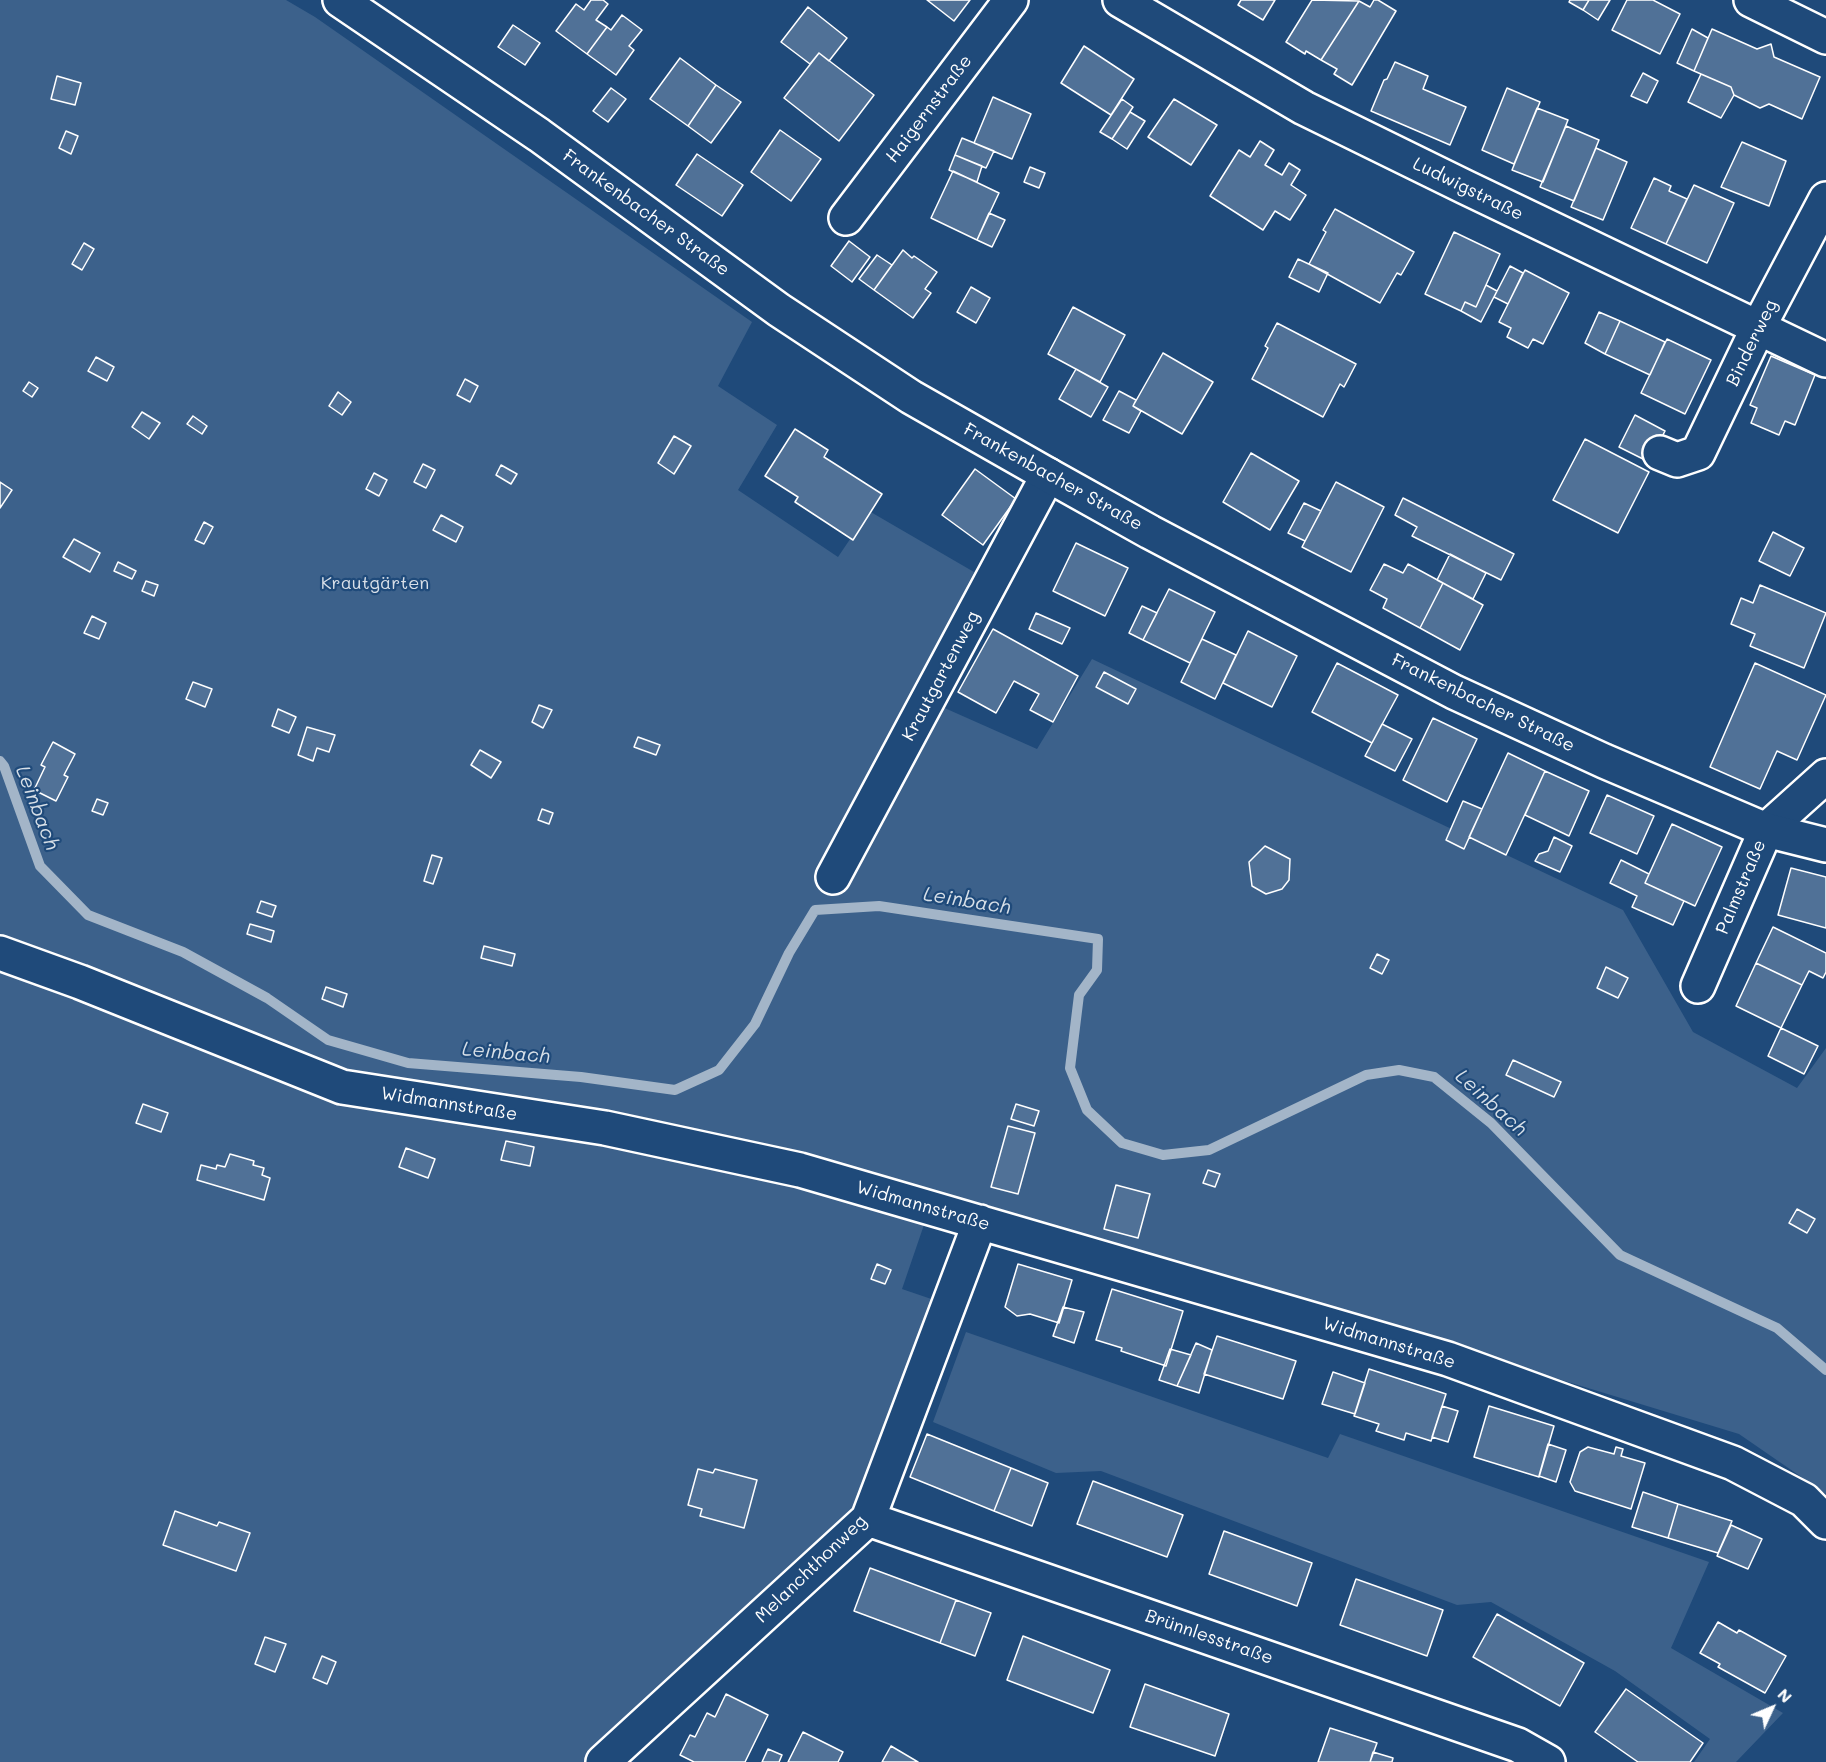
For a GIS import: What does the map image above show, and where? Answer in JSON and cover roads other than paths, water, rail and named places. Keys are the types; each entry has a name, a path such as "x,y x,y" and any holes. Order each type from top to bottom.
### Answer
{"street":[{"name":"Frankenbacher Straße","path":"340,0 539,135 779,310 911,397 1048,475 1150,532 1454,692 1604,761 1766,830 1826,845"},
{"name":"Haigernstraße","path":"846,218 1011,0"},
{"name":"Ludwigstraße","path":"1120,0 1304,108 1826,360"},
{"path":"1751,0 1826,37"},
{"name":"Binderweg","path":"1660,453 1677,460 1698,453 1758,328 1826,199"},
{"name":"Krautgartenweg","path":"832,877 1048,475"},
{"name":"Palmstraße","path":"1698,986 1766,830 1826,776"},
{"name":"Widmannstraße","path":"0,953 80,982 342,1087 616,1130 800,1170 1448,1359 1733,1463 1803,1500 1826,1522"},
{"name":"Melanchthonweg","path":"603,1762 868,1519 980,1222"},
{"name":"Brünnlesstraße","path":"868,1519 1507,1741 1548,1762"}],"waterway":[{"name":"Leinbach","path":"0,761 4,766 40,866 88,915 183,952 267,998 328,1040 408,1063 581,1077 675,1090 719,1070 755,1024 789,953 815,910 879,906 1098,939 1097,970 1079,995 1070,1068 1087,1110 1122,1143 1163,1155 1209,1150 1366,1075 1399,1070 1434,1077 1491,1123 1620,1255 1777,1328 1826,1370"}],"park label":[{"name":"Krautgärten","path":"375,583"}]}
